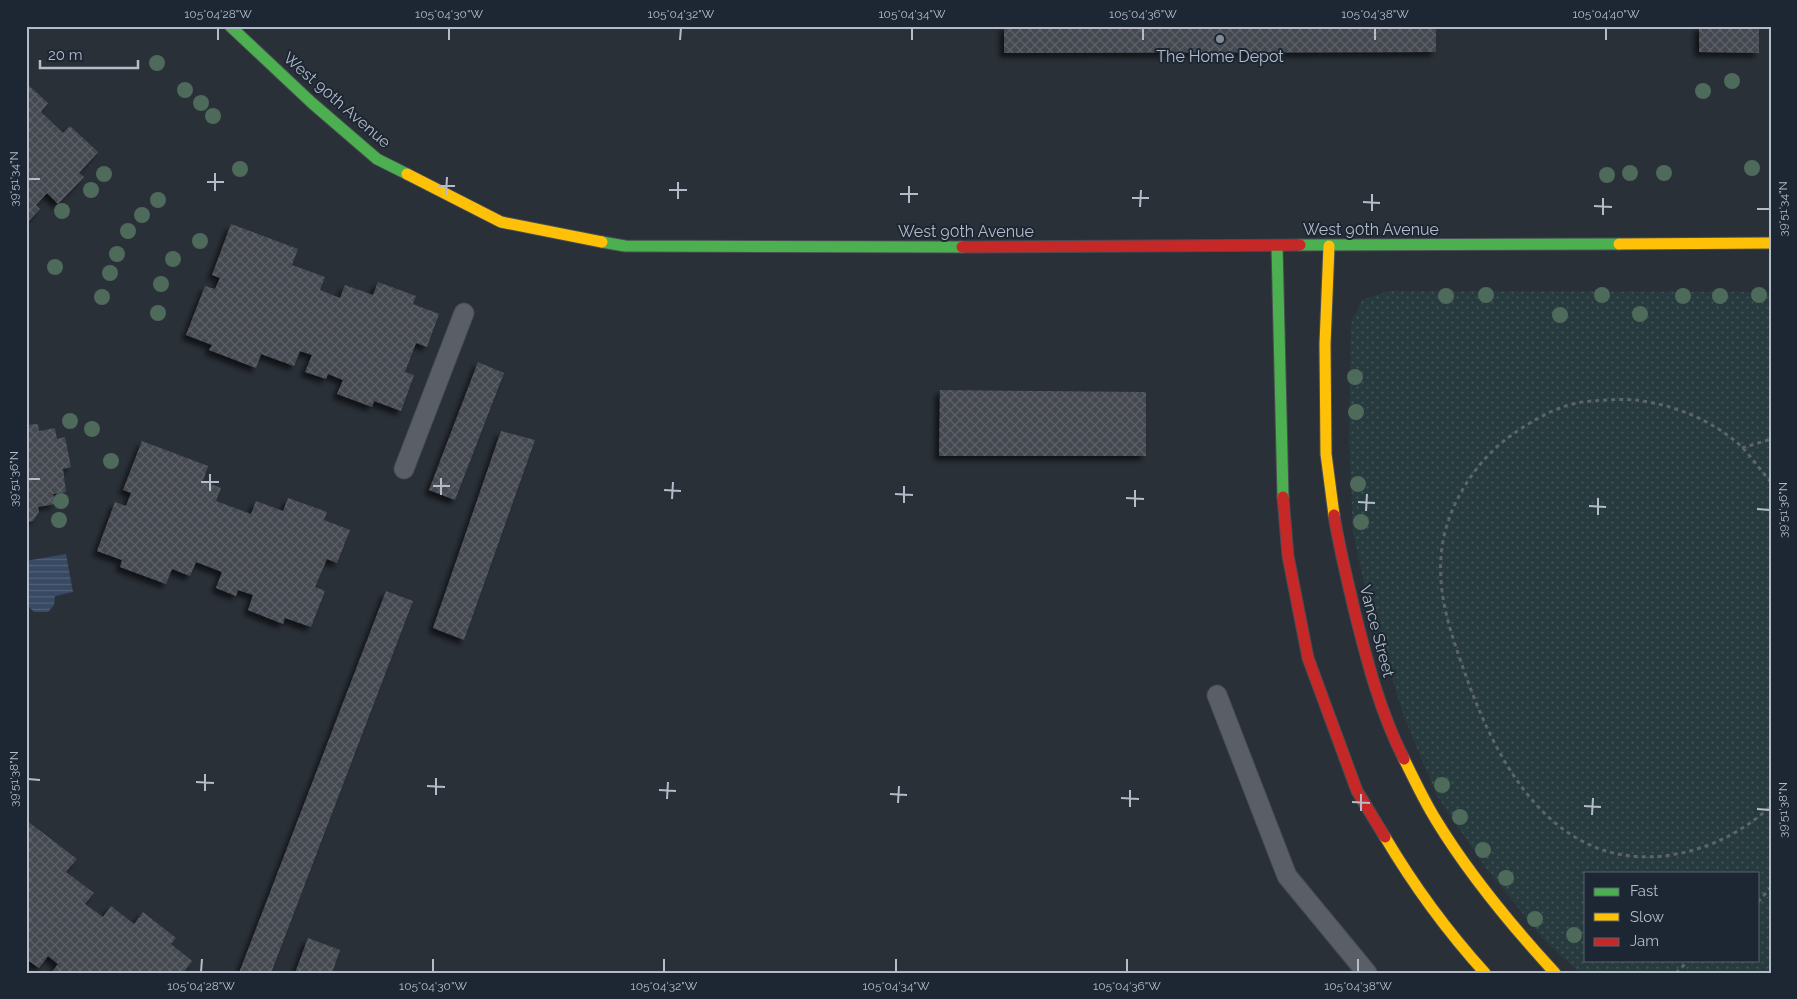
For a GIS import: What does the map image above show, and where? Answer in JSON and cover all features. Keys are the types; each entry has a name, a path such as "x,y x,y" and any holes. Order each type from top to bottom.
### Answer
{"street":[{"name":"West 90th Avenue","path":"230,26 312,103 378,159 501,222 625,246 1329,246 1771,243"},
{"path":"1277,246 1283,501 1291,572 1308,658 1357,791 1402,866 1453,938 1485,973"},
{"name":"Vance Street","path":"1329,246 1324,344 1326,454 1338,541 1367,662 1391,734 1435,819 1469,871 1505,918 1555,973"}],"lane":[{"path":"404,469 464,313"},
{"path":"1217,695 1286,876 1367,973"}],"path":[{"path":"1771,482 1742,448 1716,428 1693,416 1641,400 1584,401 1556,410 1529,423 1505,439 1470,476 1457,501 1447,529 1441,556 1444,608 1481,716 1526,795 1546,817 1566,832 1616,854 1635,858 1658,857 1689,852 1717,842 1748,825 1771,806"},
{"path":"1742,448 1771,439"},
{"path":"1760,900 1771,888"},
{"path":"1676,973 1687,962"}],"green space":[{"path":"1388,291 1771,292 1771,973 1580,973 1543,939 1486,868 1437,796 1404,717 1368,601 1353,533 1349,438 1351,324 1362,300"}],"water":[{"path":"66,554 73,592 55,596 54,605 48,612 34,612 26,604 26,561"}],"building":[{"name":"The Home Depot","path":"1004,26 1436,26 1436,52 1004,53"},
{"path":"1699,26 1759,26 1759,53 1699,52"},
{"path":"26,83 48,103 41,112 63,133 70,126 98,152 79,173 84,177 58,204 47,193 36,205 40,209 26,224"},
{"path":"231,224 298,249 292,265 325,277 320,290 340,298 345,285 373,295 378,282 416,296 413,304 439,314 427,347 416,343 405,372 414,375 401,411 374,401 372,407 337,394 343,380 328,374 326,379 305,372 312,355 300,351 294,366 261,354 256,368 209,350 212,345 186,335 205,286 215,289 220,278 212,275"},
{"path":"478,362 504,373 455,500 429,490"},
{"path":"940,390 1146,392 1146,456 939,456"},
{"path":"38,424 39,431 55,428 57,439 65,437 71,467 63,469 66,492 53,494 55,504 38,507 39,512 33,521 26,522 26,425"},
{"path":"501,431 535,440 464,640 433,628"},
{"path":"142,441 208,466 203,481 221,488 216,501 251,514 256,501 283,511 288,498 327,512 324,520 350,530 337,563 327,559 315,587 325,591 311,627 285,618 283,624 248,610 253,595 238,590 236,596 216,588 222,572 196,562 190,576 172,569 166,584 120,567 122,560 97,551 115,502 126,506 131,493 123,490"},
{"path":"386,591 413,601 271,973 239,973"},
{"path":"26,820 77,859 66,872 94,893 85,904 103,917 111,906 134,924 143,912 176,938 171,944 192,961 183,973 51,973 58,964 48,956 39,968 26,959"},
{"path":"308,938 340,950 332,973 295,973"}],"traffic: fast":[{"path":"230,26 312,103 377,159 407,174"},
{"path":"602,242 625,246 962,247"},
{"path":"1300,245 1619,244"},
{"path":"1277,246 1283,497"}],"traffic: slow":[{"path":"407,174 501,222 602,242"},
{"path":"1619,244 1771,243"},
{"path":"1329,246 1325,344 1326,454 1334,515"},
{"path":"1404,759 1432,813 1463,861 1507,918 1555,973"},
{"path":"1385,837 1432,908 1485,973"}],"traffic: jam":[{"path":"962,247 1300,245"},
{"path":"1283,497 1288,556 1308,658 1357,791 1385,837"},
{"path":"1334,515 1354,609 1369,667 1381,705 1404,759"}],"place":[{"name":"The Home Depot","path":"1220,39"}]}
